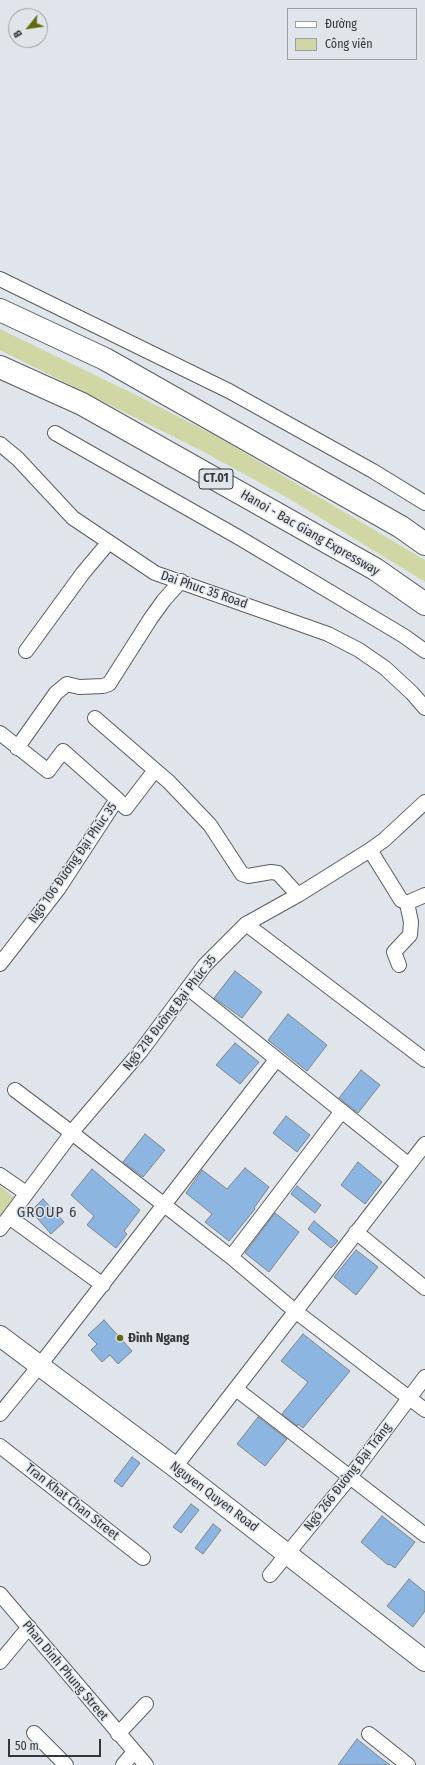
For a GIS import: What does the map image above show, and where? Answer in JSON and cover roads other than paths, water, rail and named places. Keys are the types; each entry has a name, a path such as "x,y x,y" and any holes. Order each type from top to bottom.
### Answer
{"highway":[{"path":"0,310 105,359 401,527 425,544"},
{"name":"Hanoi - Bac Giang Expressway","path":"0,367 82,404 375,569 425,604"}],"street":[{"path":"0,279 229,391 373,471 425,503"},
{"path":"54,433 245,541 404,636 425,651"},
{"name":"Dai Phuc 35 Road","path":"0,444 18,459 73,518 155,573 328,634 359,650 385,668 425,708"},
{"path":"26,651 83,573 110,542"},
{"path":"17,748 56,693 66,684 78,687 103,686 109,684 164,600 181,581"},
{"path":"95,718 169,782 210,825 242,874 254,876 271,872 278,873 298,895"},
{"path":"0,734 48,771 63,751 117,799"},
{"name":"Ngõ 106 Đường Đại Phúc 35","path":"0,964 59,888 117,799 126,808 156,770"},
{"name":"Ngõ 218 Đường Đại Phúc 35","path":"0,1229 72,1133 141,1051 205,965 246,924 298,895 370,850 384,840 425,802"},
{"path":"370,850 401,900 407,903"},
{"path":"407,903 425,895"},
{"path":"399,964 394,952 410,935 411,922 407,903"},
{"path":"246,924 425,1060"},
{"path":"188,988 276,1060 409,1164"},
{"path":"0,1414 103,1285 276,1060"},
{"path":"15,1090 231,1257 295,1311 425,1410"},
{"path":"231,1257 342,1111"},
{"path":"175,1467 425,1144"},
{"path":"0,1175 26,1193"},
{"path":"9,1217 103,1285"},
{"path":"356,1232 425,1288"},
{"name":"Nguyen Quyen Road","path":"0,1336 175,1467 425,1661"},
{"name":"Ngõ 266 Đường Đại Tráng","path":"270,1575 350,1477 425,1377"},
{"path":"236,1389 425,1535"},
{"name":"Tran Khat Chan Street","path":"0,1446 143,1558"},
{"name":"Phan Dinh Phung Street","path":"0,1594 146,1765"},
{"path":"0,1662 29,1627"},
{"path":"118,1734 146,1704"},
{"path":"34,1733 66,1765"},
{"path":"369,1734 408,1765"},
{"path":"123,1765 134,1752"}],"place":[{"name":"Đình Ngang","path":"120,1338"}],"district":[{"name":"GROUP 6","path":"47,1213"}]}
